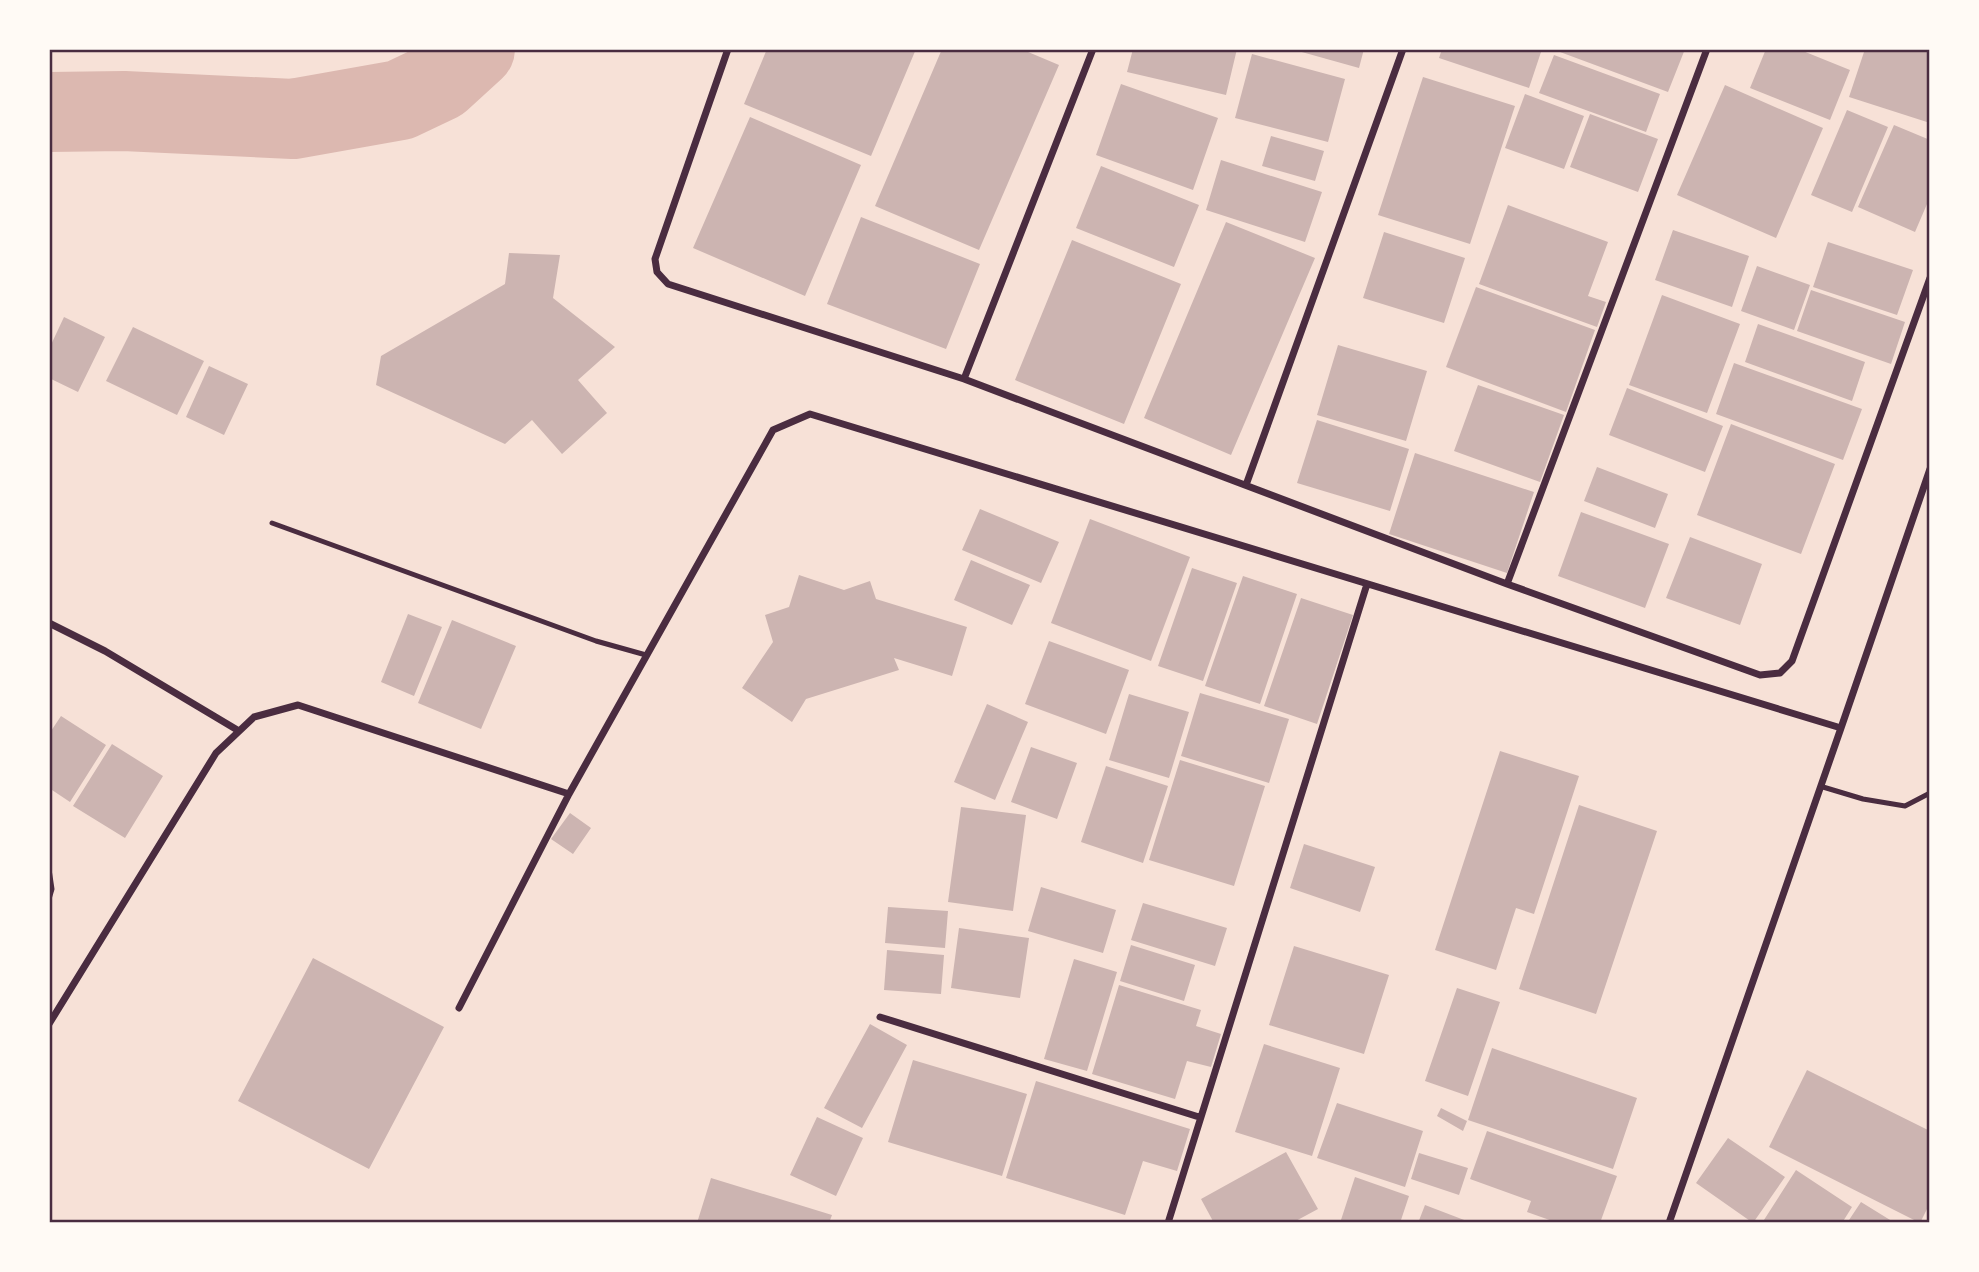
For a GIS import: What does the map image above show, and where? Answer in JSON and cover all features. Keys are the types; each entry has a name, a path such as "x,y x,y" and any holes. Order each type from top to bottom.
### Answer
{"street":[{"path":"729,49 655,259 657,272 668,284 964,379 1507,584 1760,675 1780,673 1792,661 1930,278"},
{"path":"964,379 1093,49"},
{"path":"1246,485 1403,49"},
{"path":"1507,584 1707,49"},
{"path":"460,1008 569,794 773,430 810,414 1841,728"},
{"path":"1669,1223 1824,787 1841,728 1930,469"},
{"path":"1168,1223 1367,584"},
{"path":"49,623 105,651 239,731"},
{"path":"49,1024 216,753 254,718 298,705 569,794"},
{"path":"880,1017 1199,1117"}],"lane":[{"path":"272,523 596,641 646,655"},
{"path":"1824,787 1863,799 1905,806 1930,793"},
{"path":"49,869 52,889 49,899"}],"building":[{"path":"767,49 916,49 871,156 744,104"},
{"path":"942,49 1021,49 1059,65 979,250 875,206"},
{"path":"1133,49 1237,49 1226,95 1127,72"},
{"path":"1291,49 1364,49 1359,68"},
{"path":"1442,49 1542,49 1529,88 1439,58"},
{"path":"1561,49 1685,49 1668,92 1560,52"},
{"path":"1766,49 1798,49 1850,70 1830,120 1750,88"},
{"path":"1865,49 1930,49 1930,123 1849,97"},
{"path":"1252,54 1345,79 1328,142 1235,118"},
{"path":"1554,55 1660,94 1646,132 1539,93"},
{"path":"1423,77 1515,106 1470,244 1378,215"},
{"path":"1121,84 1218,118 1193,190 1096,155"},
{"path":"1725,85 1823,128 1776,238 1677,195"},
{"path":"1525,94 1584,116 1564,169 1505,148"},
{"path":"1847,110 1888,127 1852,212 1811,195"},
{"path":"1590,114 1658,139 1638,192 1570,167"},
{"path":"750,117 861,165 805,296 693,248"},
{"path":"1894,125 1930,140 1930,197 1915,232 1858,207"},
{"path":"1271,136 1324,151 1315,181 1262,166"},
{"path":"1221,160 1322,192 1305,242 1206,210"},
{"path":"1101,166 1199,205 1174,267 1076,228"},
{"path":"1508,205 1608,242 1588,296 1606,302 1597,327 1479,284"},
{"path":"861,217 980,264 946,349 827,304"},
{"path":"1226,222 1315,258 1231,455 1144,418"},
{"path":"1673,230 1749,256 1732,307 1655,280"},
{"path":"1384,232 1465,258 1444,323 1363,298"},
{"path":"1072,240 1181,284 1124,424 1015,380"},
{"path":"1828,242 1913,270 1897,315 1813,287"},
{"path":"509,253 560,255 553,298 615,347 578,380 607,413 562,454 532,420 505,444 376,385 381,356 505,284"},
{"path":"1757,266 1810,285 1794,330 1741,311"},
{"path":"1476,287 1595,330 1566,412 1446,367"},
{"path":"1811,290 1905,322 1891,364 1797,331"},
{"path":"1662,295 1740,324 1707,413 1629,385"},
{"path":"64,317 105,337 78,392 49,378 49,349"},
{"path":"1758,324 1865,362 1852,401 1745,362"},
{"path":"133,327 204,361 177,415 106,381"},
{"path":"1338,345 1427,371 1406,441 1317,415"},
{"path":"1734,363 1862,409 1843,460 1716,414"},
{"path":"209,366 248,384 224,435 186,417"},
{"path":"1478,385 1564,415 1540,482 1454,451"},
{"path":"1627,388 1723,426 1705,472 1609,435"},
{"path":"1317,420 1409,449 1390,511 1297,483"},
{"path":"1731,424 1835,464 1801,554 1697,515"},
{"path":"1415,453 1534,492 1507,573 1389,534"},
{"path":"1597,467 1668,494 1655,528 1584,501"},
{"path":"980,509 1059,542 1041,583 962,550"},
{"path":"1581,512 1669,544 1645,608 1558,576"},
{"path":"1090,519 1190,557 1151,661 1051,623"},
{"path":"1690,537 1762,564 1740,625 1666,598"},
{"path":"971,560 1030,585 1012,625 954,600"},
{"path":"1192,568 1237,583 1203,681 1158,666"},
{"path":"799,575 844,590 870,581 876,599 967,627 952,676 894,658 899,670 806,699 792,722 742,688 773,642 765,615 789,607"},
{"path":"1243,576 1297,594 1260,704 1205,686"},
{"path":"1301,598 1353,615 1317,724 1264,706"},
{"path":"408,614 442,627 414,696 381,682"},
{"path":"452,620 516,646 481,729 418,703"},
{"path":"1049,641 1129,670 1106,734 1025,704"},
{"path":"1200,693 1289,719 1269,783 1181,756"},
{"path":"1129,694 1189,712 1169,778 1109,760"},
{"path":"987,704 1028,722 995,800 954,782"},
{"path":"61,716 106,745 70,802 49,788 49,734"},
{"path":"112,744 163,776 125,838 73,806"},
{"path":"1031,747 1077,763 1057,819 1011,802"},
{"path":"1500,751 1579,776 1534,914 1516,908 1496,970 1435,950"},
{"path":"1180,760 1265,786 1234,886 1149,860"},
{"path":"1106,766 1168,786 1143,863 1081,842"},
{"path":"1579,805 1657,831 1596,1014 1519,989"},
{"path":"961,807 1026,815 1013,911 948,902"},
{"path":"570,813 591,828 573,854 551,839"},
{"path":"1304,844 1375,867 1360,912 1290,888"},
{"path":"1041,887 1116,910 1103,953 1028,931"},
{"path":"1143,903 1227,928 1215,966 1131,940"},
{"path":"888,907 948,911 945,948 885,943"},
{"path":"959,928 1029,938 1020,998 951,988"},
{"path":"1131,945 1195,965 1184,1001 1120,981"},
{"path":"1294,946 1389,975 1364,1054 1269,1025"},
{"path":"887,950 944,955 941,994 884,990"},
{"path":"313,958 444,1027 369,1169 238,1101"},
{"path":"1074,959 1117,972 1087,1071 1044,1059"},
{"path":"1119,985 1201,1010 1196,1026 1221,1034 1211,1067 1187,1061 1175,1099 1092,1074"},
{"path":"1457,988 1500,1002 1468,1096 1425,1081"},
{"path":"870,1024 907,1045 862,1128 824,1108"},
{"path":"1264,1044 1340,1068 1312,1156 1235,1132"},
{"path":"1492,1048 1637,1098 1613,1169 1468,1120"},
{"path":"913,1060 1027,1094 1002,1176 888,1142"},
{"path":"1807,1070 1930,1131 1930,1203 1920,1223 1769,1147"},
{"path":"1036,1081 1190,1129 1177,1171 1143,1161 1125,1215 1006,1178"},
{"path":"1337,1103 1423,1131 1405,1187 1317,1158"},
{"path":"1441,1108 1467,1121 1463,1131 1437,1116"},
{"path":"817,1117 863,1138 836,1196 790,1175"},
{"path":"1487,1131 1617,1176 1600,1223 1558,1223 1527,1212 1531,1201 1470,1179"},
{"path":"1728,1138 1785,1177 1753,1223 1696,1183"},
{"path":"1286,1152 1318,1209 1292,1223 1214,1223 1201,1199"},
{"path":"1419,1153 1468,1168 1459,1195 1411,1179"},
{"path":"1796,1170 1852,1207 1842,1223 1762,1223"},
{"path":"1355,1177 1409,1196 1400,1223 1340,1223"},
{"path":"711,1178 832,1215 829,1223 697,1223"},
{"path":"1861,1202 1895,1223 1847,1223"},
{"path":"1425,1205 1472,1223 1418,1223"}],"waterway":[{"path":"49,112 124,111 293,119 400,100 440,81 475,49"}]}
